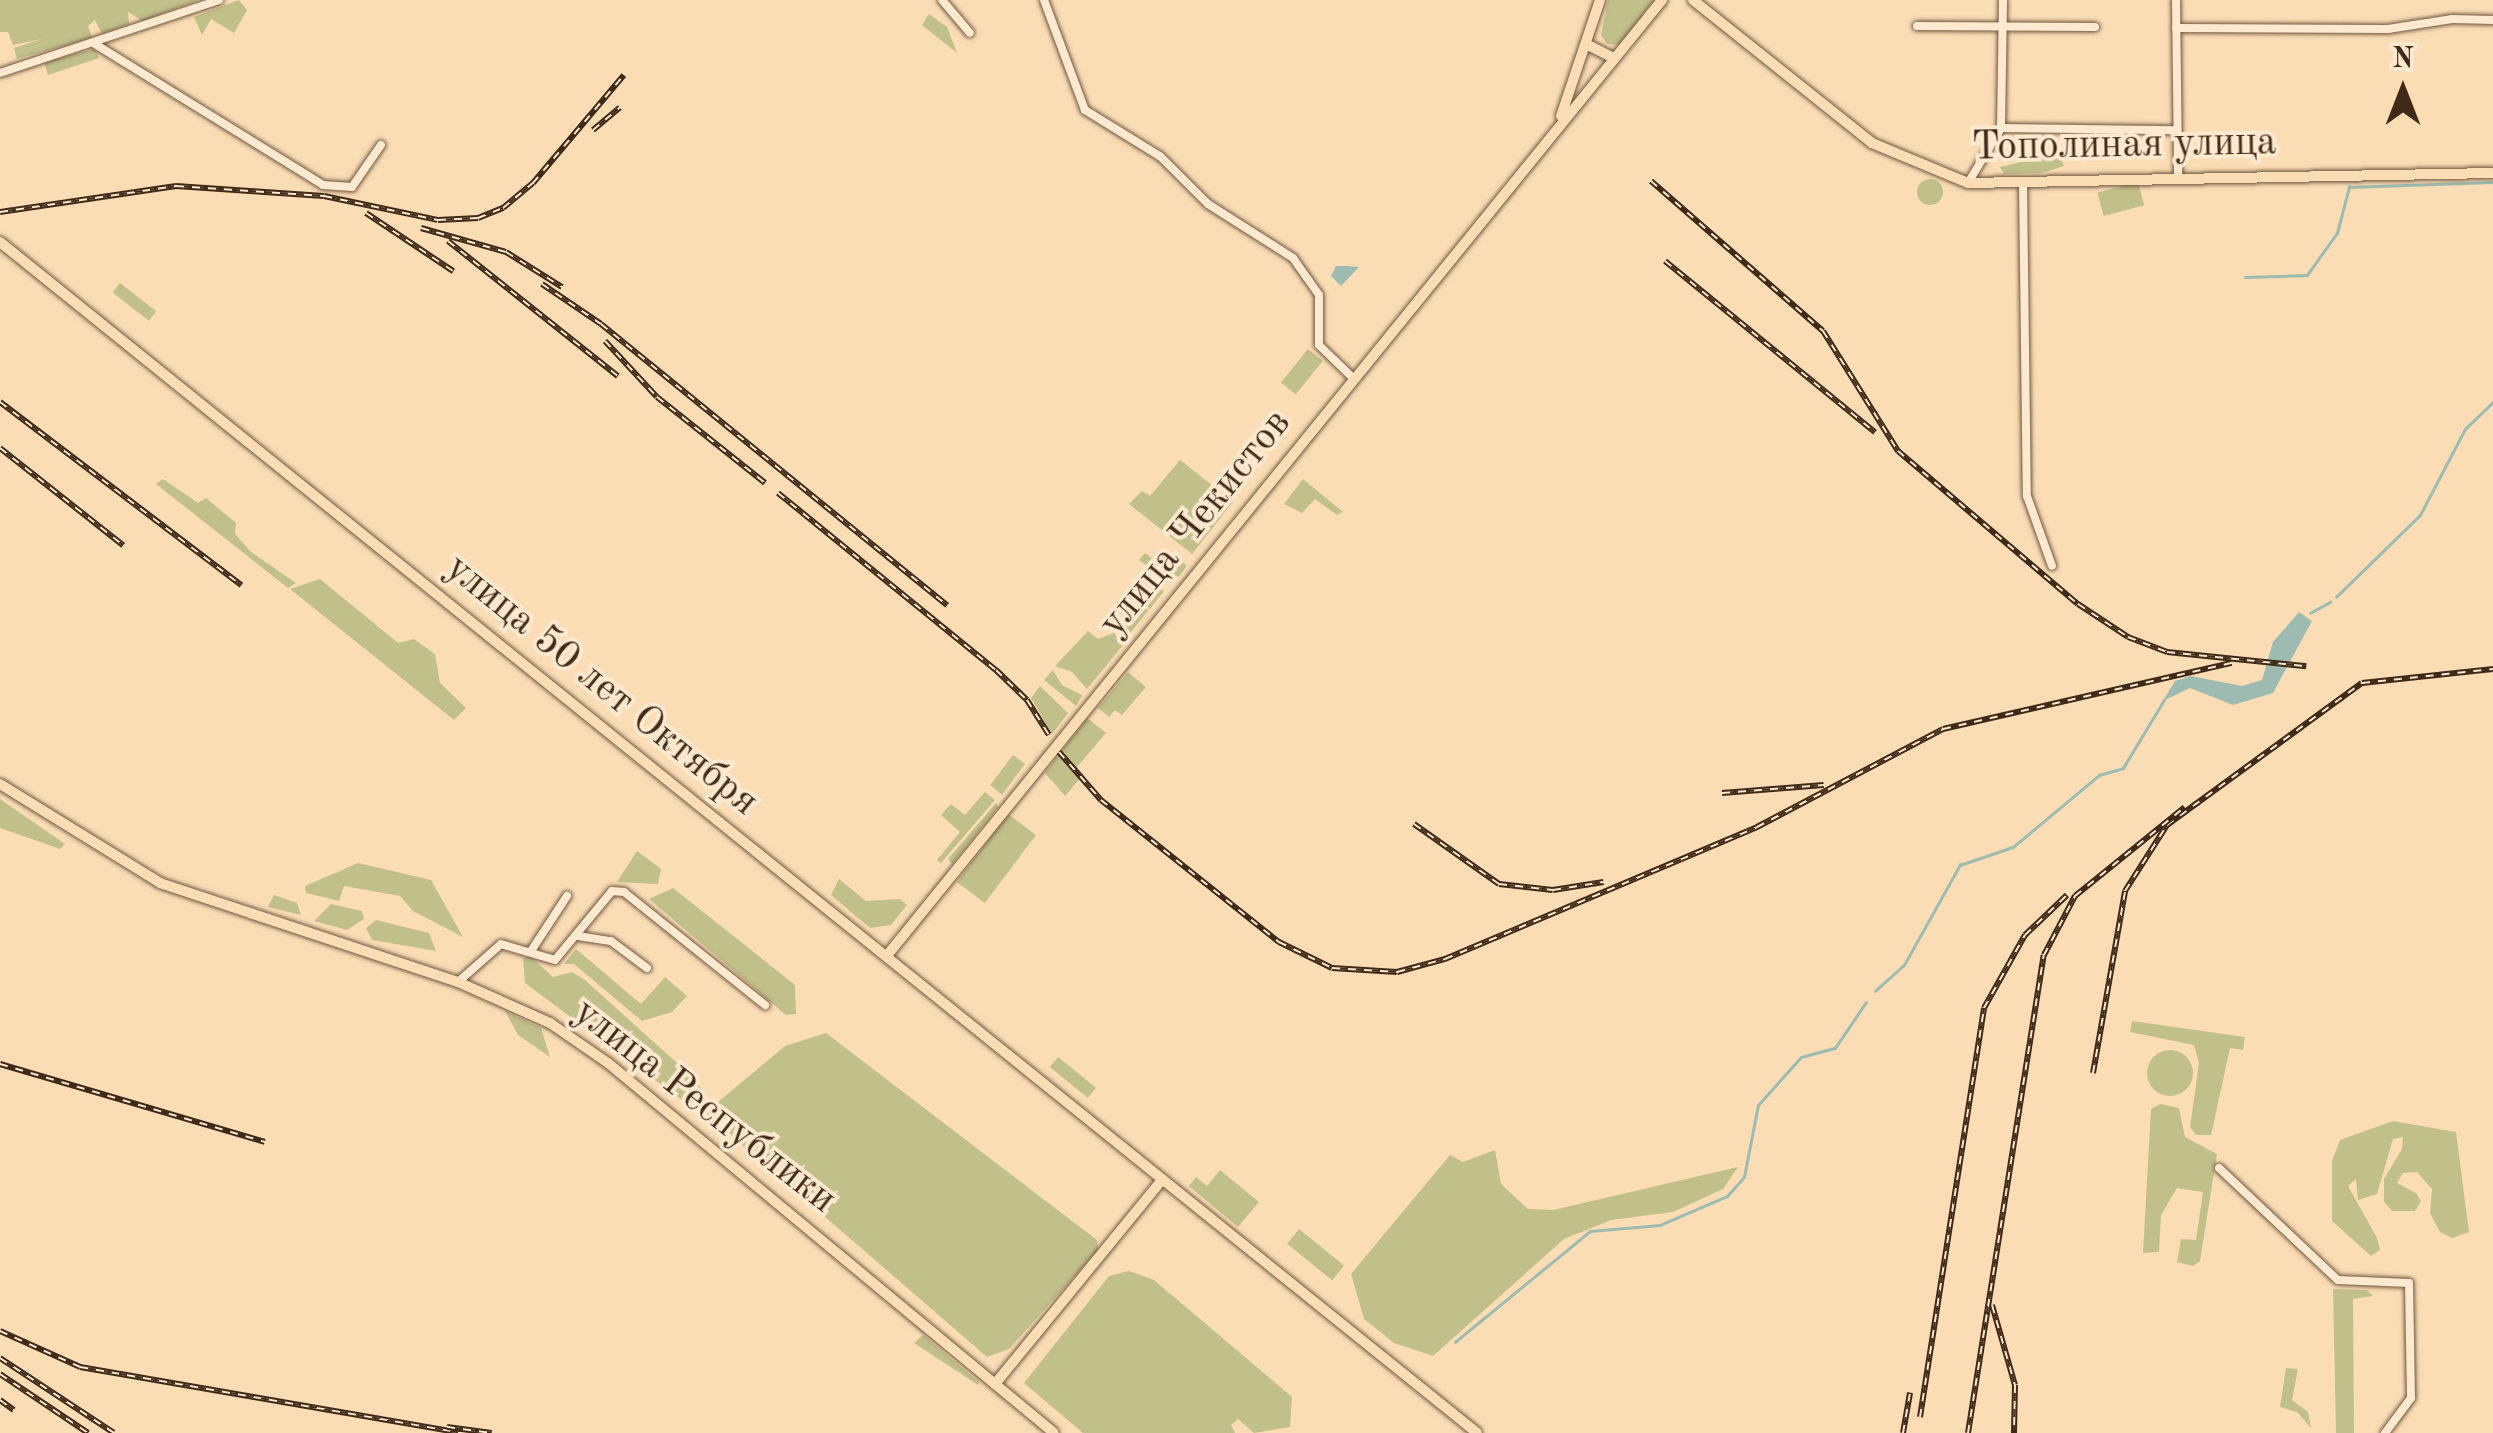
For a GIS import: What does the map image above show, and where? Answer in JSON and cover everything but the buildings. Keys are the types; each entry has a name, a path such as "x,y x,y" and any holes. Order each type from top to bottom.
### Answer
{"main road":[{"path":"1551,135 1590,46 1600,0"},
{"path":"1551,135 1662,0"},
{"name":"Тополиная улица","path":"1693,0 1872,143 1908,163 1968,183 2493,172"},
{"path":"1590,46 1614,58"},
{"name":"улица Чекистов","path":"889,953 1551,135"},
{"name":"улица 50 лет Октября","path":"0,242 889,953 1162,1180 1477,1433"},
{"name":"улица Республики","path":"0,784 160,882 458,982 526,1010 589,1049 1054,1433"},
{"path":"995,1384 1162,1180"}],"street":[{"path":"0,73 219,0"},
{"path":"942,0 970,33"},
{"path":"1044,0 1085,110 1161,157 1208,204 1293,258 1320,295 1319,345 1354,379"},
{"path":"1968,183 2001,128 2003,0"},
{"path":"2176,0 2178,176"},
{"path":"2176,28 2388,29 2452,18 2493,20"},
{"path":"1916,26 2095,27"},
{"path":"95,44 323,185 352,187 381,145"},
{"path":"2001,128 2177,130"},
{"path":"2023,183 2027,496 2052,566"},
{"path":"458,982 501,944 555,960 612,892 633,894 765,1005"},
{"path":"531,951 566,896"},
{"path":"578,936 611,941 647,968"},
{"path":"2219,1168 2338,1280 2410,1283 2411,1398 2385,1433"}],"shaded area":[{"path":"0,0 198,0 143,21 128,12 129,24 102,34 95,20 88,26 92,38 17,59 14,48 42,39 13,45 8,32 0,32"},
{"path":"239,0 247,10 234,33 211,19 202,35 194,17"},
{"path":"1608,0 1654,0 1619,45 1607,44 1601,35"},
{"path":"929,14 947,27 957,53 922,25"},
{"path":"95,49 99,58 48,75 44,62"},
{"path":"2059,153 2064,166 2042,173 2004,174 2000,167"},
{"path":"1930,179 1939,183 1943,192 1939,201 1930,205 1921,201 1917,192 1921,183"},
{"path":"2138,182 2144,205 2104,216 2097,193"},
{"path":"120,283 156,311 149,321 113,292"},
{"path":"1308,349 1323,361 1296,394 1281,382"},
{"path":"1180,460 1233,502 1192,554 1129,504 1142,491 1150,496"},
{"path":"163,479 198,503 206,498 236,523 235,534 251,552 296,583 288,588 156,484"},
{"path":"1303,479 1343,512 1337,515 1315,499 1302,513 1284,504"},
{"path":"1170,551 1187,566 1173,584 1139,560 1145,553 1159,563"},
{"path":"1147,576 1164,591 1127,637 1120,629 1123,611"},
{"path":"320,579 398,643 414,639 435,654 440,683 466,708 454,720 290,589"},
{"path":"1088,631 1098,639 1114,633 1123,645 1087,689 1072,672 1055,666"},
{"path":"1053,670 1062,685 1082,695 1076,706 1044,680"},
{"path":"1128,672 1146,687 1122,715 1115,710 1109,717 1098,708"},
{"path":"1040,686 1068,713 1052,734 1031,698"},
{"path":"1087,718 1106,733 1077,767 1083,775 1065,796 1045,773"},
{"path":"1013,755 1025,764 1002,794 990,785"},
{"path":"985,792 995,800 941,863 937,860 960,832 941,815 951,804 965,815"},
{"path":"0,799 65,844 60,849 0,828"},
{"path":"996,803 998,807 952,864 948,859"},
{"path":"1008,814 1036,835 985,903 957,882"},
{"path":"637,851 661,869 658,884 617,882"},
{"path":"358,863 431,880 463,937 413,911 400,896 344,886 339,901 306,893 305,886"},
{"path":"839,879 866,901 900,899 907,905 891,925 870,928 831,895"},
{"path":"673,888 795,985 796,1014 786,1015 649,899"},
{"path":"274,895 297,903 301,915 268,907"},
{"path":"331,904 362,911 364,919 347,930 314,921"},
{"path":"376,920 429,933 436,951 372,940 366,928"},
{"path":"576,949 641,1004 665,977 687,996 672,1012 642,1021 574,964 564,964"},
{"path":"530,956 553,977 572,972 585,980 697,1081 706,1098 698,1104 682,1100 525,983 523,958"},
{"path":"505,1011 541,1028 550,1057 518,1035"},
{"path":"2132,1021 2245,1037 2243,1050 2230,1048 2211,1135 2196,1135 2190,1127 2199,1063 2194,1045 2130,1032"},
{"path":"826,1033 1097,1240 1098,1250 1009,1349 987,1357 705,1113 785,1046"},
{"path":"2170,1050 2186,1057 2193,1073 2186,1089 2170,1096 2154,1089 2147,1073 2154,1057"},
{"path":"1058,1057 1096,1088 1088,1098 1050,1067"},
{"path":"2160,1104 2179,1108 2185,1137 2217,1154 2200,1261 2193,1266 2177,1262 2181,1239 2196,1240 2203,1192 2177,1188 2161,1215 2159,1252 2143,1253 2151,1109"},
{"path":"2393,1121 2456,1132 2469,1232 2452,1238 2440,1232 2430,1213 2432,1189 2417,1172 2403,1173 2397,1183 2416,1193 2421,1201 2415,1211 2392,1211 2384,1202 2384,1179 2402,1149 2403,1137 2393,1139 2377,1194 2358,1200 2356,1179 2348,1186 2377,1238 2380,1250 2371,1256 2332,1221 2332,1161 2340,1140"},
{"path":"1495,1150 1501,1184 1528,1209 1553,1210 1738,1167 1723,1189 1673,1212 1611,1220 1564,1239 1433,1356 1394,1343 1364,1319 1351,1274 1450,1155 1463,1162"},
{"path":"1220,1170 1259,1202 1238,1227 1189,1186 1196,1177 1207,1186"},
{"path":"1299,1229 1344,1266 1332,1280 1287,1244"},
{"path":"1129,1271 1154,1280 1292,1397 1290,1427 1254,1433 1238,1419 1231,1425 1235,1433 1083,1433 1024,1383 1109,1276"},
{"path":"2333,1289 2367,1290 2373,1296 2353,1299 2354,1433 2336,1433"},
{"path":"923,1335 979,1382 978,1385 914,1343"},
{"path":"2286,1368 2298,1369 2292,1400 2308,1412 2311,1428 2297,1412 2280,1407"}],"water":[{"path":"1336,266 1359,267 1341,286 1331,276"},
{"path":"2299,612 2312,621 2273,693 2233,705 2190,688 2163,701 2175,681 2191,676 2242,686 2262,680 2273,642"}],"waterway":[{"path":"2245,277 2307,275 2337,233 2349,187 2493,182"},
{"path":"2336,597 2420,515 2465,429 2493,402"},
{"path":"2310,613 2330,602"},
{"path":"1875,991 1904,965 1960,865 2013,847 2099,775 2123,768 2164,700"},
{"path":"1455,1342 1590,1231 1660,1225 1727,1196 1744,1177 1758,1105 1801,1057 1835,1048 1866,1002"}],"railway":[{"path":"0,212 176,186 324,196 438,220 478,218 503,208 533,183 624,75"},
{"path":"593,130 620,107"},
{"path":"1651,181 1823,331 1898,451 2078,604 2128,637 2167,652 2306,666"},
{"path":"366,213 453,271"},
{"path":"421,228 506,252 562,287"},
{"path":"448,241 618,376"},
{"path":"1665,261 1875,432"},
{"path":"542,284 601,324 947,605"},
{"path":"605,341 657,397 765,483"},
{"path":"0,402 241,585"},
{"path":"0,448 123,545"},
{"path":"778,493 996,670 1027,700 1049,735"},
{"path":"1059,752 1101,800 1279,942 1332,968 1397,972 1445,959 1757,827 1943,729 2232,663"},
{"path":"2093,1073 2125,891 2167,825 2362,683 2493,669"},
{"path":"1722,793 1824,785"},
{"path":"1968,1433 2044,955 2075,896 2185,807"},
{"path":"1414,824 1499,884 1553,890 1603,882"},
{"path":"1920,1417 1984,1008 2025,935 2067,895"},
{"path":"0,1064 265,1142"},
{"path":"1992,1305 2015,1385 2014,1433"},
{"path":"0,1331 80,1367 461,1433"},
{"path":"0,1358 114,1433"},
{"path":"0,1374 88,1433"},
{"path":"1903,1433 1910,1393"},
{"path":"0,1400 14,1410"},
{"path":"447,1427 492,1433"}]}
